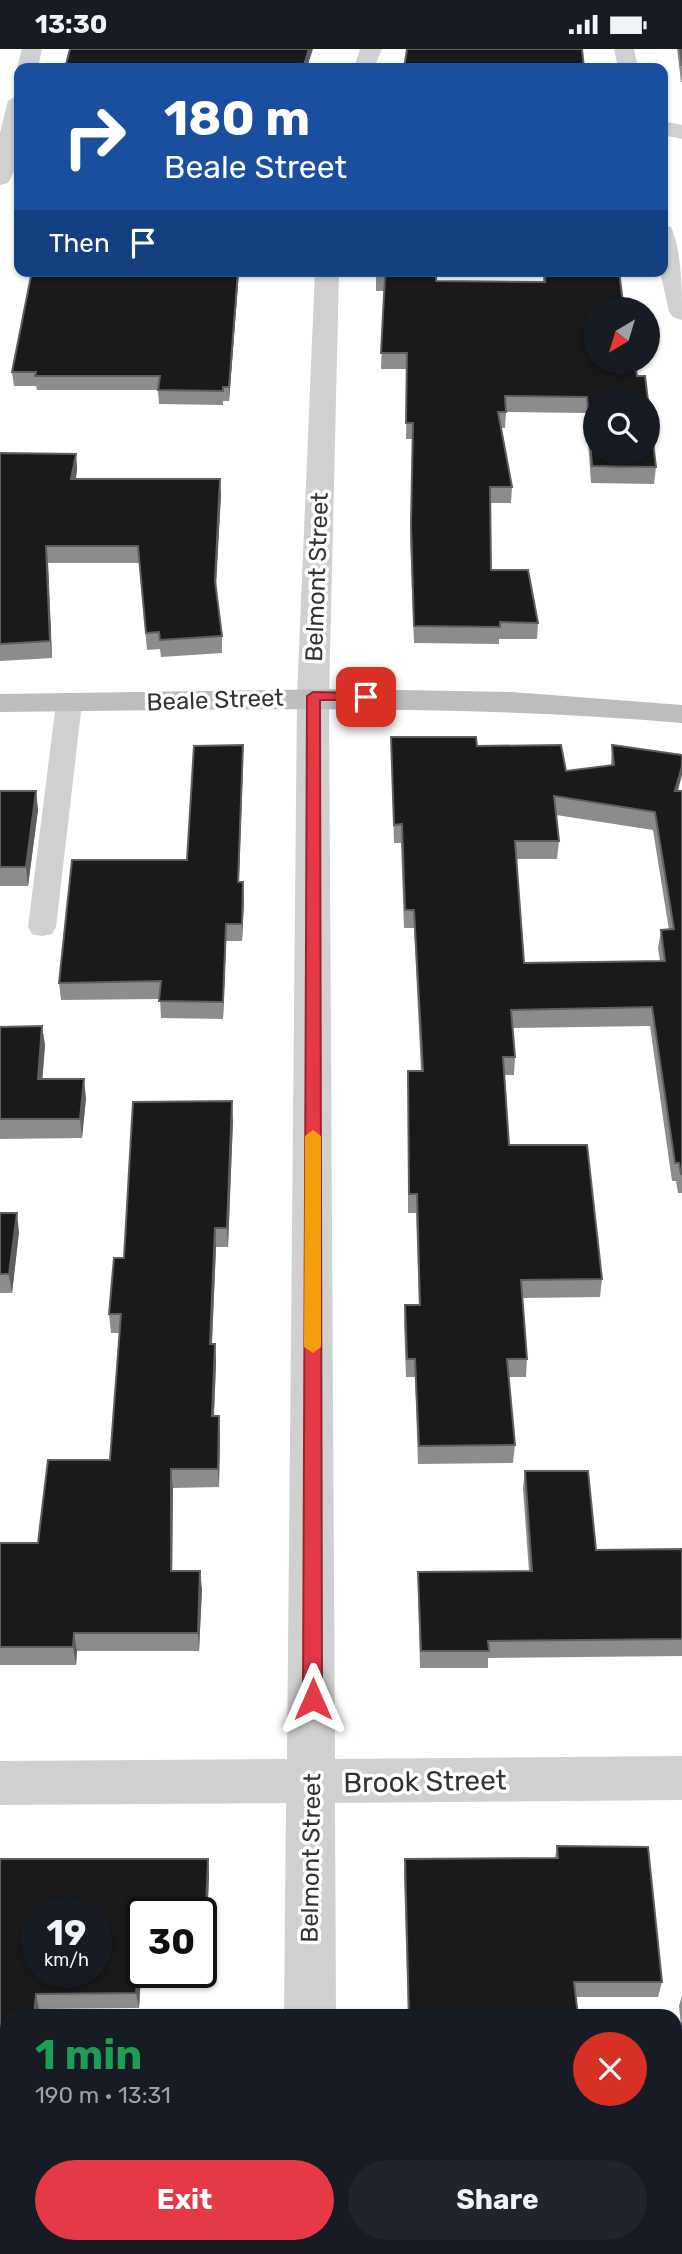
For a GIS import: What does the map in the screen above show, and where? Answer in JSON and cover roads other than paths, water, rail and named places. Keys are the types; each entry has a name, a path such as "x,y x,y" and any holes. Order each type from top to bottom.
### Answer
{"main road":[{"name":"Beale Street","path":"0,703 313,696 589,704 682,714"}],"street":[{"path":"6,166 14,126"},
{"path":"668,253 682,312"},
{"name":"Belmont Street","path":"310,2009 313,696 327,277"},
{"name":"Brook Street","path":"0,1783 312,1783 682,1778"}],"lane":[{"path":"42,927 69,703"}]}
